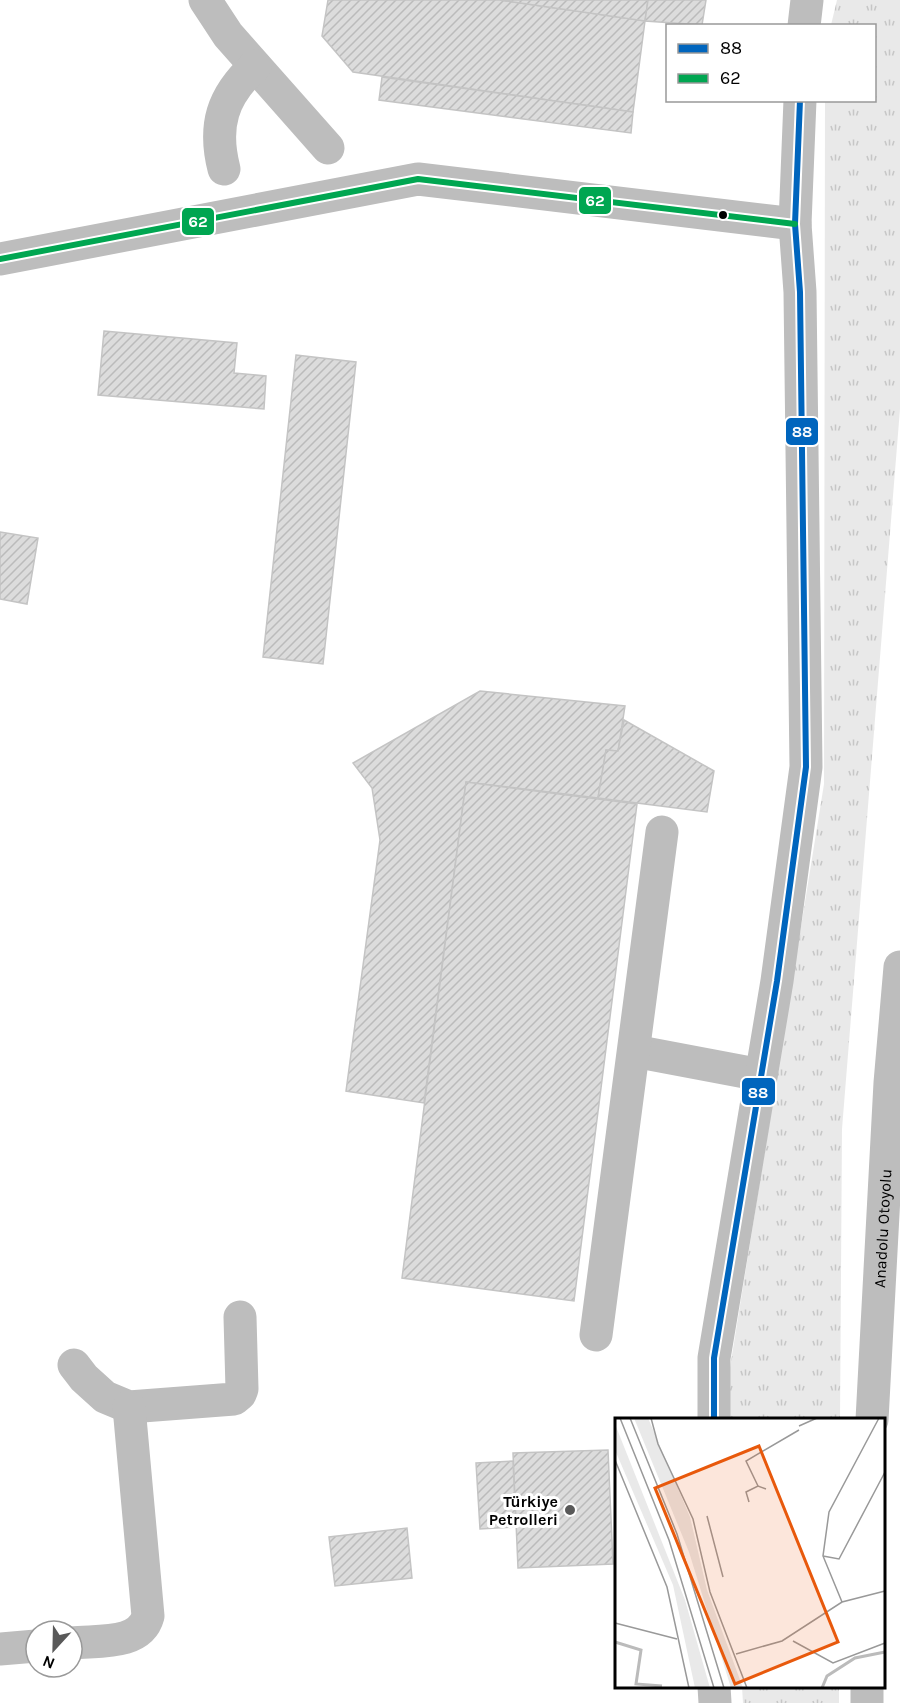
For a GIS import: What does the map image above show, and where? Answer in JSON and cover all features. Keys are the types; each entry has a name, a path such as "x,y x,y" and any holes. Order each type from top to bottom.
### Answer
{"main road":[{"path":"205,0 228,35 328,148"},
{"path":"804,24 807,0"},
{"path":"224,169 219,151 222,112 240,79 255,66"},
{"path":"714,1418 714,1358 777,981 806,767 800,304 795,224 800,102"},
{"path":"0,259 418,179 795,224"},
{"path":"596,1335 662,832"},
{"name":"Anadolu Otoyolu","path":"872,1418 889,1095 900,967"},
{"path":"634,1051 761,1075"},
{"path":"74,1365 84,1378 105,1397 129,1407 234,1399 242,1389 240,1317"},
{"path":"84,1642 127,1638 143,1628 148,1616 129,1407"},
{"path":"0,1649 24,1647"},
{"path":"714,1688 715,1703"}],"green space":[{"path":"837,0 900,0 900,409 842,1129 840,1418 729,1418 727,1386 824,784 825,102 876,102 876,24 831,24"},
{"path":"742,1688 839,1688 839,1703 743,1703"}],"building":[{"path":"328,0 500,0 645,21 633,112 353,72 322,36"},
{"path":"500,0 648,0 645,21"},
{"path":"648,0 706,0 702,24 645,21"},
{"path":"382,77 633,112 631,133 379,100"},
{"path":"104,331 237,343 234,373 266,376 264,409 98,395"},
{"path":"296,355 356,362 323,664 263,657"},
{"path":"0,532 38,538 27,604 0,599"},
{"path":"480,691 625,706 618,751 606,750 598,798 466,782 424,1103 346,1091 380,840 372,788 353,763"},
{"path":"624,720 714,771 707,812 598,798 606,750 618,751"},
{"path":"466,782 637,804 574,1301 402,1278"},
{"path":"608,1450 613,1564 518,1568 513,1453"},
{"path":"513,1461 516,1527 480,1529 476,1463"},
{"path":"407,1528 412,1578 335,1586 329,1537"}],"transit line":[{"name":"88","path":"714,1418 714,1358 777,981 806,767 800,292 795,224 800,102"},
{"name":"62","path":"0,259 418,179 795,224"}],"place":[{"name":"Türkiye Petrolleri","path":"570,1510"}]}
